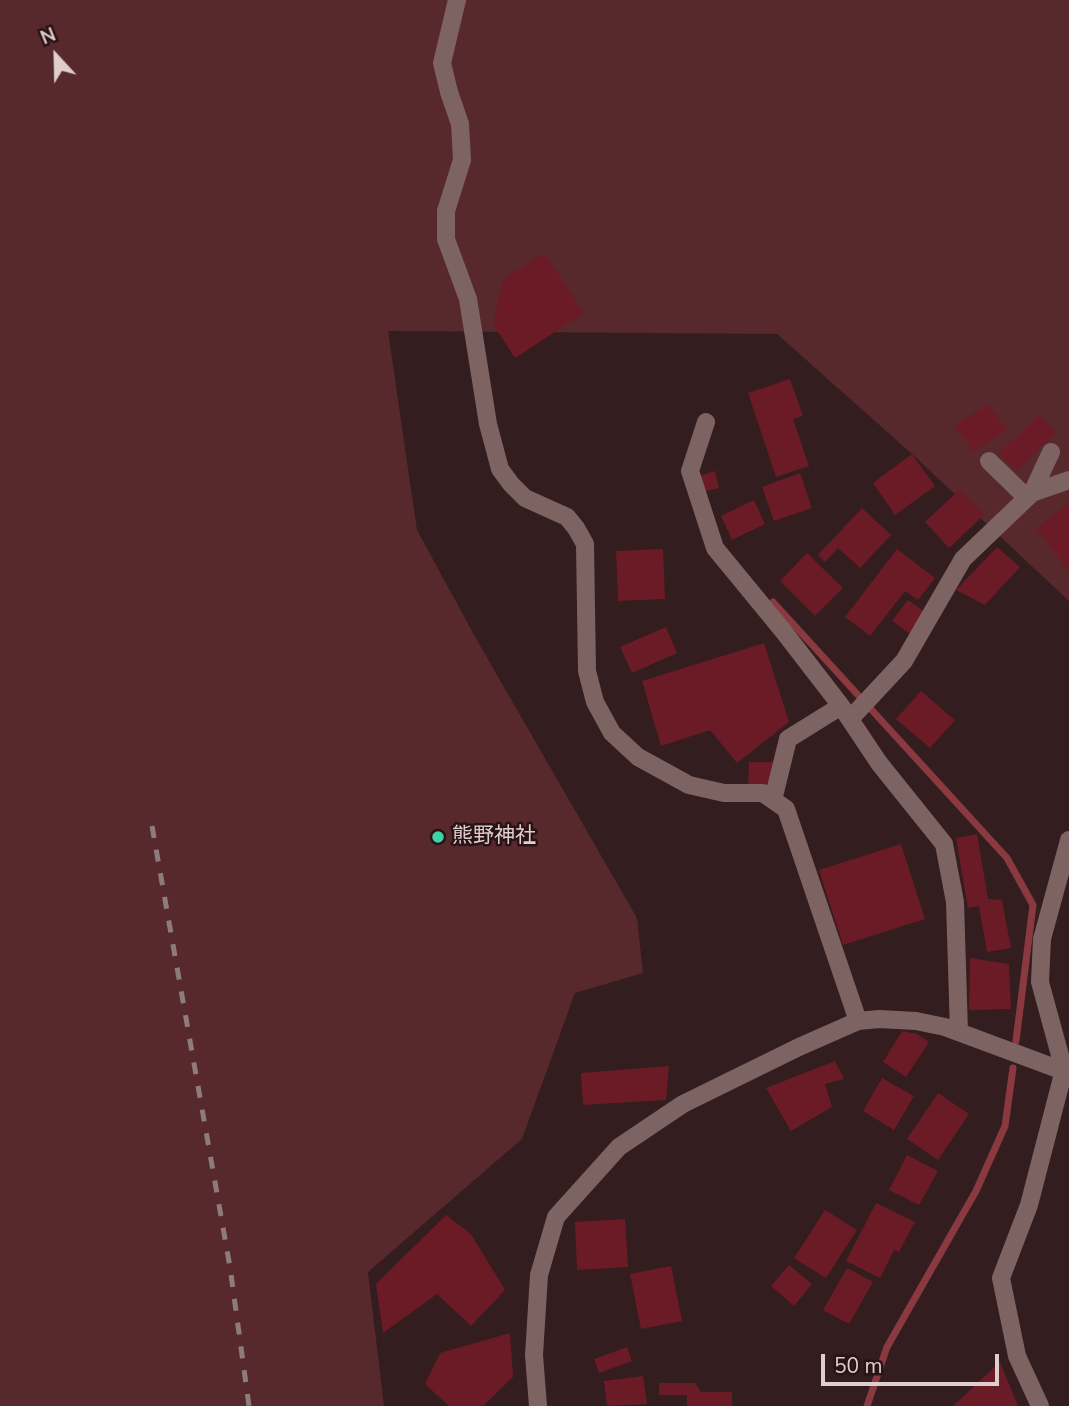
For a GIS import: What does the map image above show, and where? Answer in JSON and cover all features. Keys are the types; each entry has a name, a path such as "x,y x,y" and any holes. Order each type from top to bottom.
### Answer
{"street":[{"path":"457,0 442,63 460,124 462,160 446,211 446,239 468,299 488,424 500,469 525,498 567,517 586,544 587,671 595,702 612,733 638,757 689,785 724,793 763,793 786,809 858,1021"},
{"path":"706,422 690,471 715,548 850,712 879,763 944,844 955,902 959,1032"},
{"path":"1030,496 1051,452"},
{"path":"989,461 1030,496"},
{"path":"773,800 788,740 850,712 872,695 904,661 962,559 1030,496 1069,480"},
{"path":"1040,1406 1017,1356 1001,1278 1029,1205 1067,1071 1040,982 1042,939 1069,840"},
{"path":"538,1406 534,1355 539,1275 556,1217 619,1147 683,1104 858,1021 879,1019 916,1021 945,1027 1067,1071"}],"shaded area":[{"path":"0,0 1069,0 1069,601 912,454 777,334 388,331 417,530 478,642 637,918 643,973 575,993 522,1139 368,1272 384,1406 0,1406"}],"building":[{"path":"544,253 584,313 515,358 493,324 503,280"},
{"path":"790,379 803,416 793,419 809,466 776,477 748,393"},
{"path":"987,405 1008,430 974,451 954,426"},
{"path":"1039,415 1056,433 1016,471 999,453"},
{"path":"912,454 935,486 895,515 873,483"},
{"path":"715,471 719,488 702,492 698,476"},
{"path":"800,473 812,508 774,521 762,487"},
{"path":"959,490 984,515 949,548 925,522"},
{"path":"754,500 765,524 732,540 721,516"},
{"path":"1069,502 1069,572 1036,528"},
{"path":"862,508 891,535 860,568 838,548 825,562 818,555"},
{"path":"997,547 1020,567 985,605 956,590"},
{"path":"663,549 665,599 618,601 616,551"},
{"path":"897,549 935,578 918,600 905,591 870,636 845,617"},
{"path":"807,553 843,588 815,616 780,581"},
{"path":"908,600 926,613 910,634 892,621"},
{"path":"666,627 677,653 632,673 620,647"},
{"path":"764,643 789,722 737,763 710,730 661,746 642,681"},
{"path":"921,691 955,720 930,748 896,719"},
{"path":"749,762 775,762 772,787 748,787"},
{"path":"977,834 988,899 1002,900 1011,948 987,952 979,906 968,908 956,838"},
{"path":"901,844 925,919 843,945 819,870"},
{"path":"970,958 1009,964 1011,1009 969,1010"},
{"path":"902,1031 917,1034 929,1042 906,1077 883,1062"},
{"path":"835,1061 844,1079 825,1084 832,1107 791,1131 766,1088"},
{"path":"669,1066 666,1100 583,1105 581,1073"},
{"path":"882,1078 914,1096 894,1130 863,1111"},
{"path":"938,1093 969,1114 938,1160 907,1139"},
{"path":"907,1155 938,1171 919,1205 889,1190"},
{"path":"876,1203 915,1222 899,1252 894,1250 880,1278 846,1261"},
{"path":"825,1210 857,1230 826,1278 794,1258"},
{"path":"446,1215 471,1234 505,1290 471,1326 437,1294 383,1333 376,1284"},
{"path":"625,1219 628,1267 577,1270 575,1222"},
{"path":"789,1265 812,1284 794,1306 771,1286"},
{"path":"671,1266 682,1321 641,1329 630,1274"},
{"path":"847,1268 873,1282 849,1324 823,1310"},
{"path":"510,1333 513,1377 483,1406 449,1406 425,1384 440,1353"},
{"path":"627,1347 632,1361 599,1373 594,1359"},
{"path":"1000,1362 1018,1406 953,1406"},
{"path":"643,1376 647,1404 607,1406 604,1381"},
{"path":"659,1383 695,1383 701,1392 732,1392 732,1406 687,1406 687,1395 659,1395"}],"waterway":[{"path":"773,602 1007,858 1033,905 1016,1041"},
{"path":"867,1406 887,1347 976,1191 1005,1126 1013,1068"}],"railway":[{"path":"152,826 230,1267 249,1406"}],"place":[{"name":"熊野神社","path":"438,837"}]}
